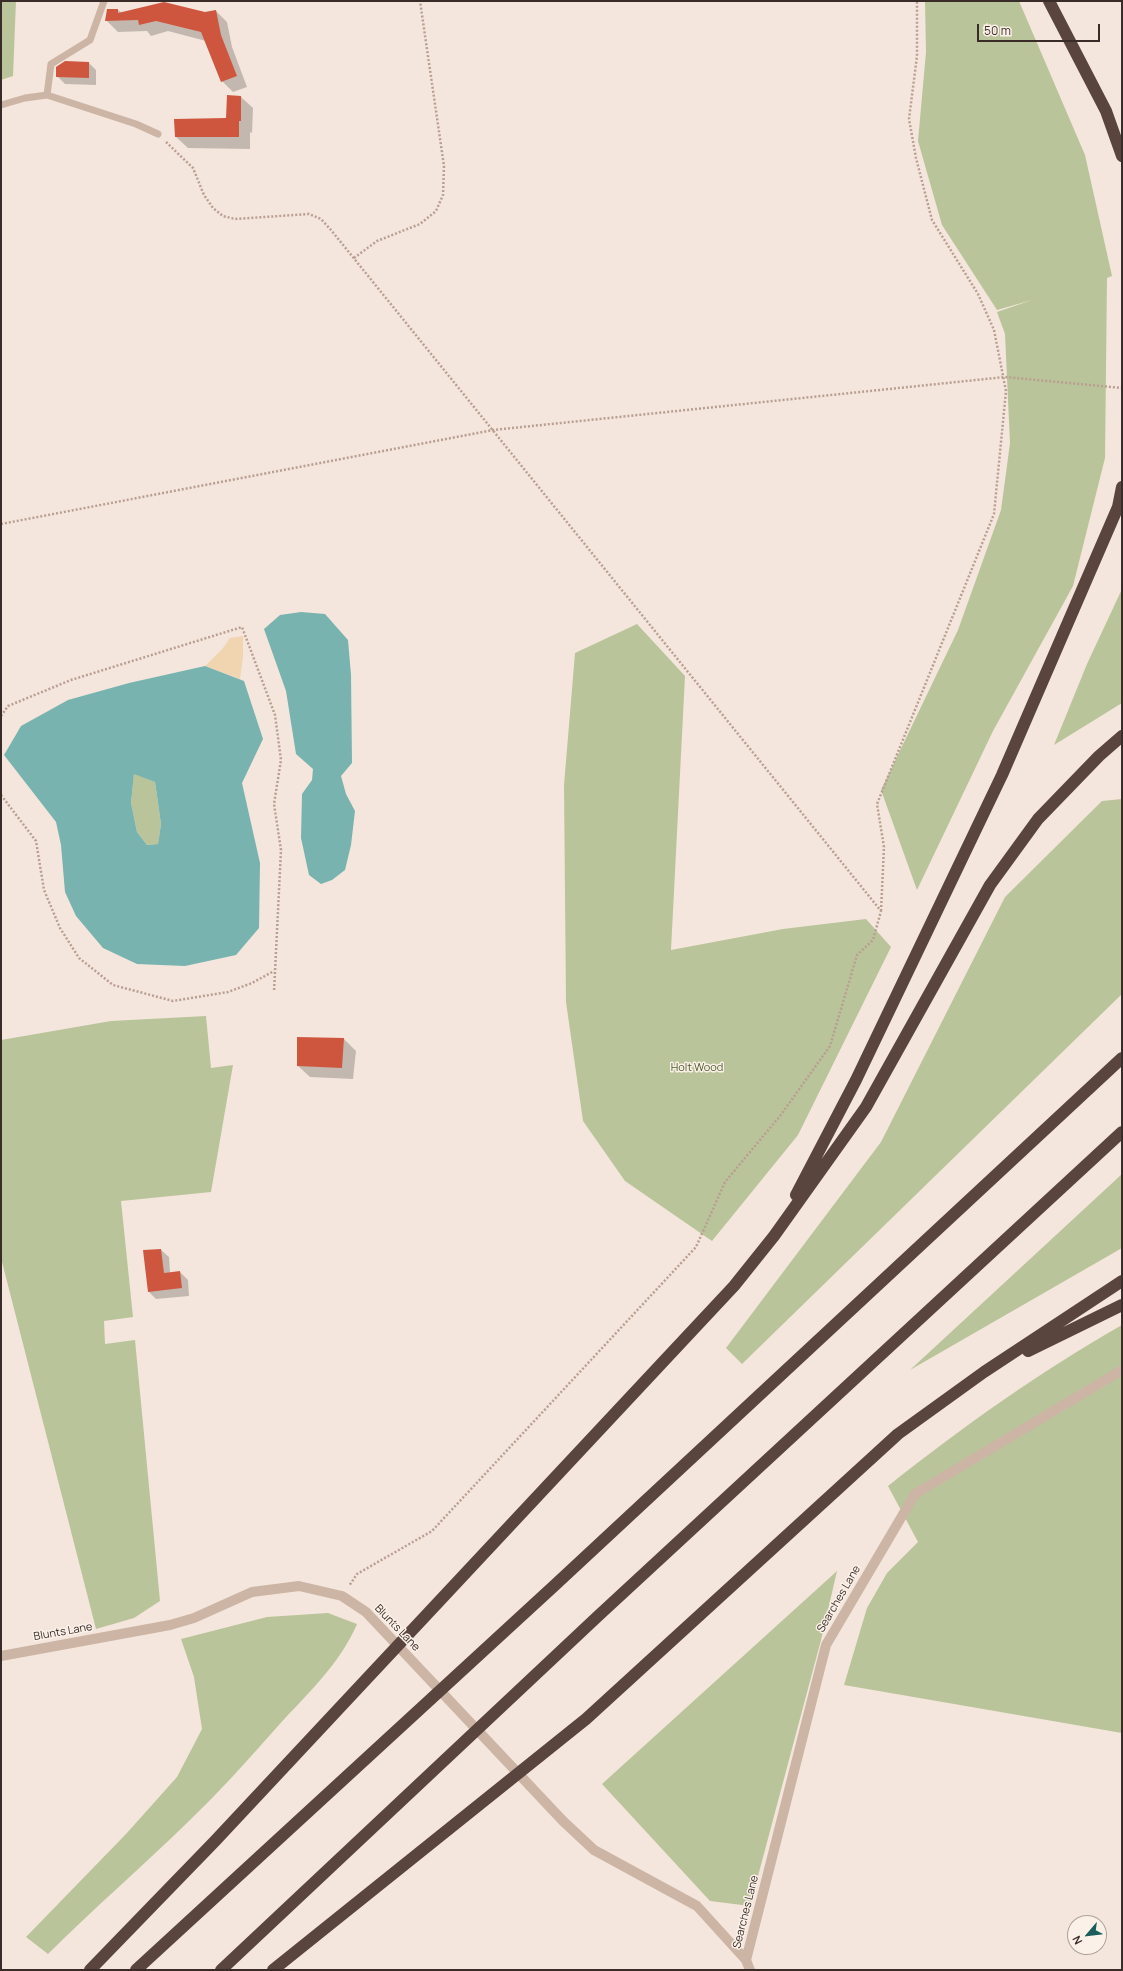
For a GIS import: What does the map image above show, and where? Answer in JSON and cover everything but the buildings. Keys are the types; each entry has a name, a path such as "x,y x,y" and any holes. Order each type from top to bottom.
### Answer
{"highway":[{"path":"1049,1 1106,111 1122,156"},
{"path":"774,1236 856,1080 1002,775 1118,507 1122,487"},
{"path":"90,1970 215,1841 734,1286 774,1236 866,1108 990,885 1038,820 1099,756 1122,736"},
{"path":"136,1970 550,1590 1122,1058"},
{"path":"221,1970 597,1617 1122,1132"},
{"path":"273,1970 586,1719 898,1434 984,1372 1122,1281"},
{"path":"984,1372 1122,1305"}],"street":[{"name":"Searches Lane","path":"746,1960 826,1645 915,1494 1122,1370"},
{"name":"Blunts Lane","path":"1,1656 170,1625 194,1618 252,1592 299,1586 342,1596 366,1612 563,1821 594,1850 697,1906 746,1960"},
{"path":"746,1960 750,1970"}],"lane":[{"path":"47,95 51,64 90,40 104,1"},
{"path":"1,105 25,98 47,95 136,124 158,134"}],"path":[{"path":"354,258 377,241 420,224 436,211 443,195 444,166 420,1"},
{"path":"342,1596 357,1574 432,1531 696,1247 725,1182 780,1116 830,1046 857,955 873,940 881,911 884,847 877,804 994,514 1006,391 1005,377 994,330 978,294 932,220 916,158 909,119 917,56 917,1"},
{"path":"158,134 193,168 204,195 213,208 223,216 235,219 308,214 321,220 354,258 494,430 881,911"},
{"path":"1,524 494,430 1005,377 1094,384 1122,388"},
{"path":"1,716 8,706 71,680 242,627 275,715 281,760 274,804 281,850 274,992"},
{"path":"1,795 36,841 44,890 60,928 79,958 113,985 173,1001 228,992 252,983 274,971"}],"green space":[{"path":"1,1 16,1 13,76 1,80"},
{"path":"925,1 1019,1 1085,155 1112,276 1107,278 1105,458 1073,586 993,731 917,890 881,790 958,630 1001,510 1010,443 1005,334 997,312 1032,300 997,310 942,225 918,141 926,52"},
{"path":"1122,589 1122,703 1054,745 1087,664"},
{"name":"Holt Wood","path":"637,624 685,676 671,950 783,929 866,919 891,947 798,1135 712,1241 625,1181 583,1121 566,1002 564,785 575,653"},
{"path":"134,773 155,782 161,824 158,844 147,845 137,832 131,803"},
{"path":"1122,799 1122,994 742,1364 726,1348 881,1142 1005,897 1102,801"},
{"path":"206,1016 211,1068 233,1065 211,1192 121,1201 133,1317 104,1321 105,1344 135,1340 160,1601 134,1618 96,1629 1,1258 1,1040 111,1021"},
{"path":"1122,1174 1122,1248 910,1370"},
{"path":"1122,1325 1122,1733 844,1685 867,1608 887,1573 918,1542 888,1486 973,1421 1031,1381"},
{"path":"837,1571 821,1640 750,1906 710,1901 602,1784"},
{"path":"328,1613 357,1624 350,1639 322,1678 234,1775 172,1838 48,1954 26,1937 126,1834 177,1777 202,1729 194,1677 181,1639 267,1617"}],"sand":[{"path":"243,636 243,657 240,679 205,666 223,648 230,638"}],"water":[{"path":"301,612 325,614 348,640 351,675 352,763 341,776 346,794 355,811 351,845 345,870 332,880 321,884 309,875 301,838 302,794 312,780 313,769 296,754 286,691 264,629 280,615"},
{"path":"205,666 244,681 263,739 242,783 260,863 259,928 236,955 185,966 137,964 103,948 76,916 65,892 61,845 56,822 4,755 21,726 68,700 129,683","holes":["134,774 155,782 161,824 158,844 147,845 137,832 131,803"]}]}
